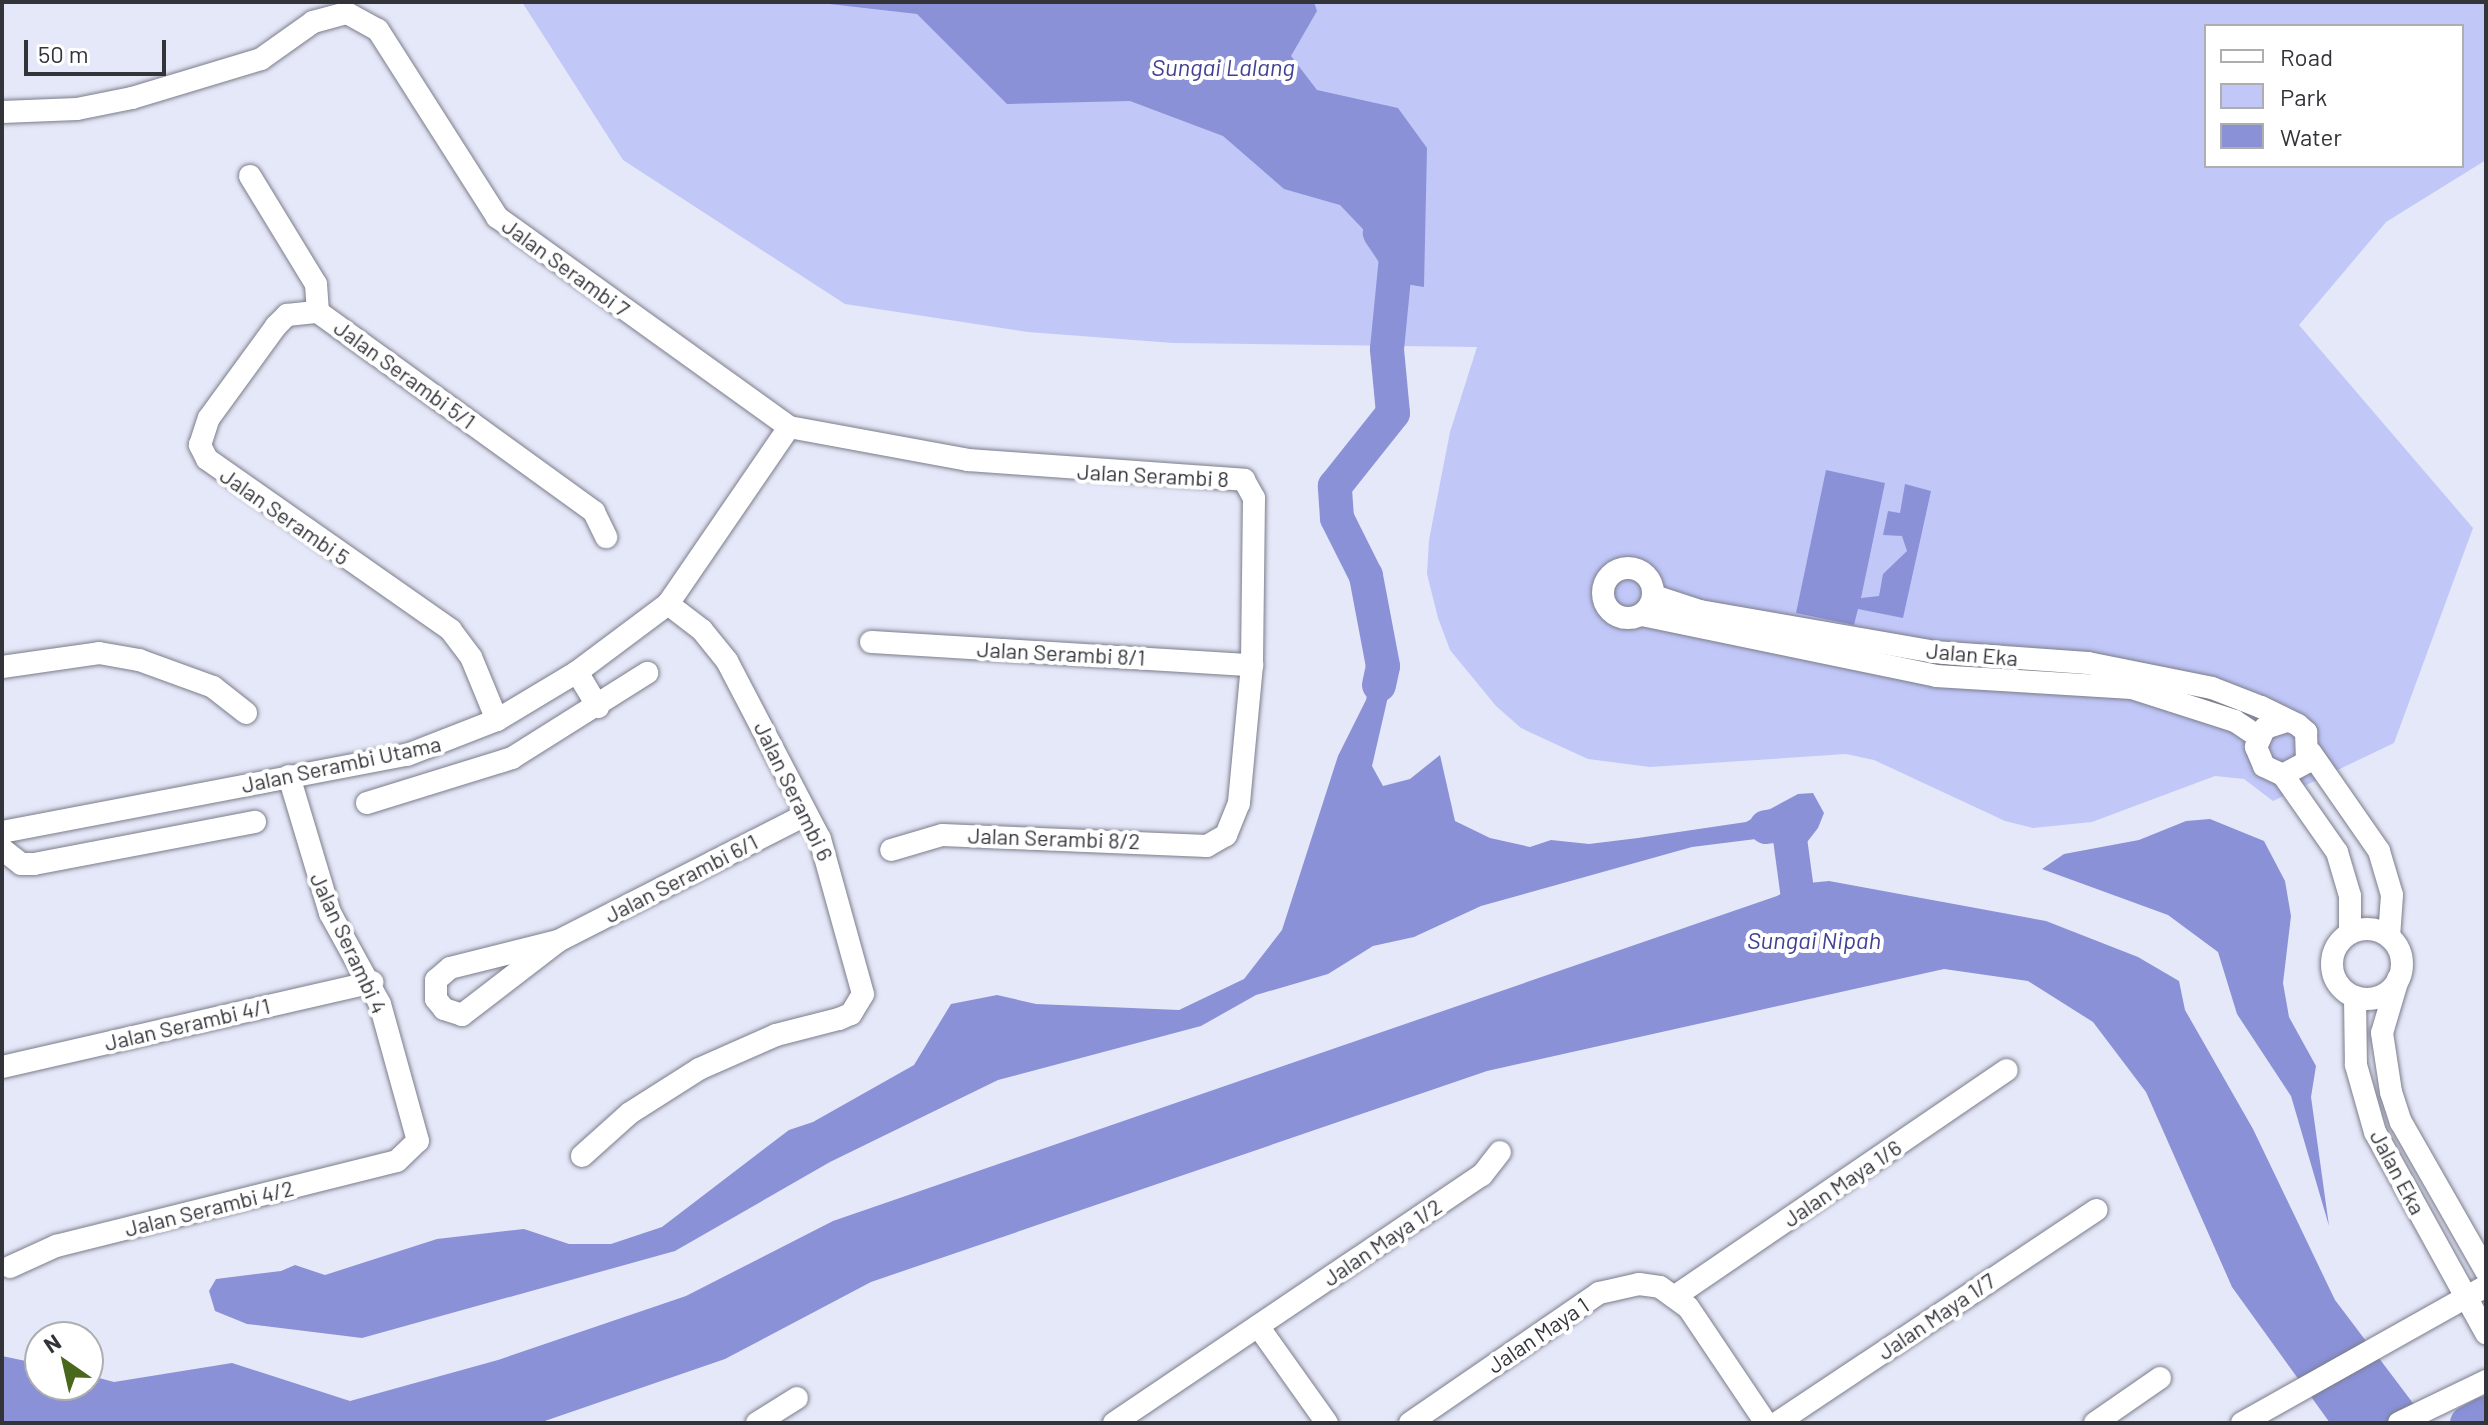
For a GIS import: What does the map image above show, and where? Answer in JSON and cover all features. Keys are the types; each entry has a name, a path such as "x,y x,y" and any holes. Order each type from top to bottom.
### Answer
{"street":[{"name":"Jalan Serambi 7","path":"2,112 77,109 132,98 281,49 330,15 347,13 378,30 497,217 789,427"},
{"name":"Jalan Serambi 5/1","path":"250,176 316,284 318,312 594,512 606,537"},
{"name":"Jalan Serambi 5","path":"318,312 287,315 276,326 209,418 200,445 218,471 451,630 471,657 497,720"},
{"name":"Jalan Serambi Utama","path":"2,832 407,755 497,720 577,672 668,604 789,427"},
{"name":"Jalan Serambi 8","path":"789,427 968,460 1244,480 1254,498 1252,665 1239,803 1231,828 1218,842"},
{"name":"Jalan Serambi 6","path":"582,1156 630,1113 699,1069 776,1035 839,1019 859,1005 863,983 831,865 727,661 702,630 668,604"},
{"name":"Jalan Eka","path":"2259,737 2235,721 2132,688 1936,676 1648,605 1700,611 1934,652 2088,663 2167,676 2212,688 2306,732 2311,753 2379,851 2392,895 2389,937 2401,956 2398,979 2382,1033 2391,1092 2401,1122 2486,1271"},
{"name":"Jalan Serambi 8/1","path":"871,642 1252,665"},
{"path":"2,667 99,653 139,660 213,687 246,713"},
{"path":"577,672 598,707"},
{"name":"Jalan Serambi Utama","path":"367,803 512,758 598,707 647,673"},
{"path":"2286,721 2265,728 2259,737 2258,758 2272,773 2283,775 2301,769 2311,753"},
{"path":"407,755 420,788"},
{"path":"2283,775 2337,852 2348,885 2350,933"},
{"name":"Jalan Serambi 4","path":"289,776 330,913 372,982 416,1127 418,1141 409,1154"},
{"path":"171,799 180,836"},
{"name":"Jalan Serambi 6/1","path":"558,941 450,968 436,980 436,999 444,1009 462,1015 558,941 805,815"},
{"name":"Jalan Serambi Utama","path":"2,849 21,864 34,864 255,822"},
{"name":"Jalan Serambi 8/2","path":"891,850 942,835 1207,846 1218,842"},
{"path":"2389,937 2363,929 2350,933 2336,947 2332,967 2339,985 2355,997 2380,996 2398,979"},
{"name":"Jalan Serambi 4/1","path":"2,1067 372,982"},
{"name":"Jalan Eka","path":"2355,997 2354,1050 2363,1101 2375,1132 2486,1333"},
{"name":"Jalan Maya 1/6","path":"1677,1295 2007,1070"},
{"name":"Jalan Maya 1/2","path":"1114,1423 1482,1175 1500,1152"},
{"name":"Jalan Serambi 4/2","path":"10,1267 56,1246 380,1166 409,1154"},
{"name":"Jalan Maya 1/7","path":"1777,1423 2096,1210"},
{"path":"2462,1230 2486,1248"},
{"path":"2418,1324 2439,1297 2444,1282 2436,1243"},
{"name":"Jalan Maya 1","path":"1410,1423 1599,1293 1639,1284 1677,1295"},
{"path":"2242,1423 2486,1286"},
{"path":"1677,1295 1766,1423"},
{"path":"1258,1326 1327,1423"},
{"path":"2095,1423 2160,1378"},
{"path":"2399,1423 2486,1381"},
{"path":"757,1423 797,1398"}],"green space":[{"path":"522,2 2486,2 2486,160 2386,222 2299,325 2473,528 2394,743 2273,801 2244,779 2215,776 2092,822 2033,828 2005,821 1874,760 1846,754 1650,767 1588,759 1521,728 1496,706 1450,650 1438,618 1427,574 1429,540 1450,432 1477,347 1173,343 1028,332 845,304 623,160"}],"water":[{"name":"Sungai Lalang","path":"812,2 1314,2 1317,11 1291,56 1317,90 1398,108 1427,148 1424,287 1400,283 1380,247 1340,205 1284,189 1223,136 1130,101 1007,104 917,14"},
{"path":"1826,470 1885,483 1861,598 1879,596 1883,574 1907,551 1902,536 1883,535 1888,511 1900,513 1905,484 1931,491 1903,618 1858,609 1854,625 1796,613"},
{"path":"1379,641 1393,675 1372,766 1383,786 1410,779 1440,755 1455,821 1490,838 1530,847 1551,840 1589,844 1638,838 1746,822 1798,794 1813,793 1824,813 1818,828 1804,846 1782,849 1772,837 1692,847 1481,906 1414,937 1373,946 1328,974 1256,995 1201,1026 998,1080 830,1162 675,1251 362,1338 247,1324 215,1311 209,1291 216,1279 281,1271 295,1265 325,1275 437,1239 524,1229 569,1244 611,1244 662,1227 789,1130 813,1122 914,1065 951,1004 997,995 1036,1004 1179,1010 1244,979 1282,930 1338,756 1366,700"},
{"path":"2210,819 2264,841 2285,881 2291,916 2283,983 2289,1017 2316,1066 2311,1097 2329,1226 2291,1096 2237,1014 2218,952 2168,915 2042,869 2064,854 2139,840 2186,821"},
{"name":"Sungai Nipah","path":"1829,881 2046,921 2138,957 2179,981 2185,1010 2253,1129 2335,1300 2428,1423 2330,1423 2232,1287 2146,1092 2093,1022 2028,981 1944,969 1487,1071 871,1282 725,1359 539,1423 2,1423 2,1356 24,1361 24,1401 104,1401 104,1379 114,1382 232,1363 350,1401 498,1360 686,1296 833,1221 1777,896 1798,884"}],"waterway":[{"path":"1379,685 1383,666 1366,576 1337,518 1335,486 1393,413 1387,349 1396,257 1380,233"},
{"path":"1766,827 1788,824 1802,928"},
{"path":"2467,1423 2486,1413"}]}
